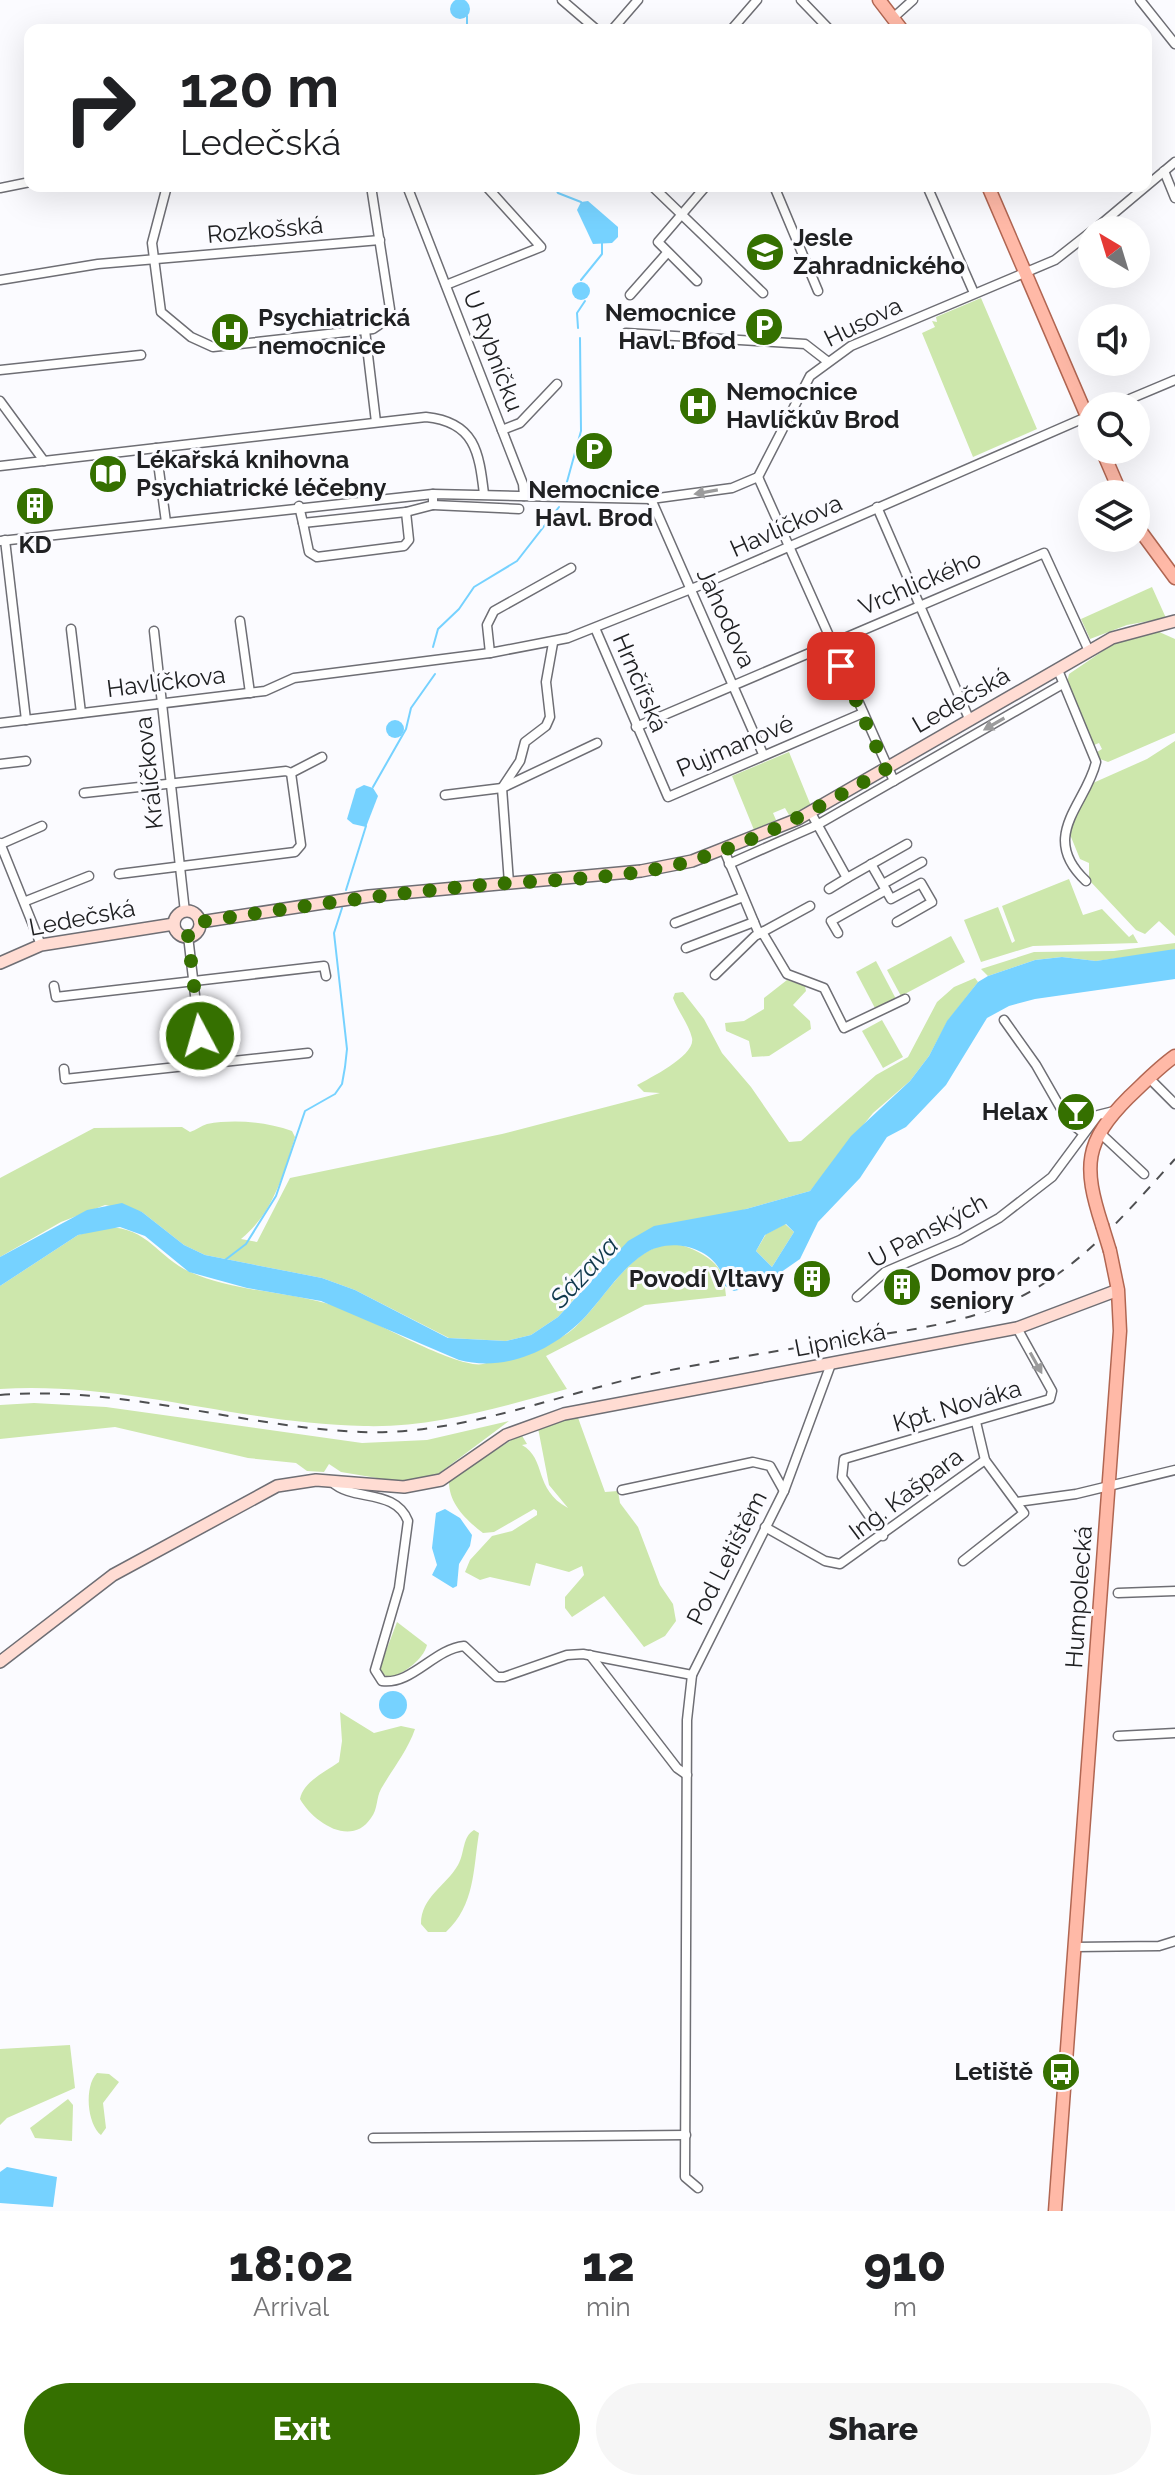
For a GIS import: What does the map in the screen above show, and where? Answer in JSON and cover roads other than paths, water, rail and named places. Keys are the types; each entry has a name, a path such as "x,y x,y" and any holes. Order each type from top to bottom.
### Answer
{"main road":[{"path":"879,0 898,24"},
{"path":"991,192 1078,393"},
{"path":"1150,544 1175,578"},
{"name":"Ledečská","path":"200,922 369,896 668,867 724,850 811,813 1126,632 1175,621"},
{"path":"185,912 196,915 200,922 196,933 188,936 178,933 174,924 178,915 185,912"},
{"name":"Ledečská","path":"0,963 41,945 174,924"},
{"path":"1099,1132 1114,1111 1175,1056"},
{"name":"Humpolecká","path":"1055,2211 1120,1331 1118,1290 1089,1173 1099,1132"},
{"name":"Lipnická","path":"0,1662 113,1575 277,1486 316,1480 404,1487 441,1480 506,1435 564,1414 1017,1328 1118,1290"}],"street":[{"path":"562,0 590,24"},
{"path":"617,24 638,0"},
{"path":"736,24 757,0"},
{"path":"801,0 824,24"},
{"path":"893,18 913,0"},
{"path":"1140,0 1175,44"},
{"name":"Husova","path":"1152,181 1175,162"},
{"path":"1164,171 1175,198"},
{"path":"0,188 24,183"},
{"path":"165,192 155,223 153,260 161,312 191,337 213,347 365,330 382,324 390,309 372,192"},
{"name":"U Rybníčku","path":"409,192 523,484 524,496"},
{"name":"U Rybníčku","path":"446,285 541,247 491,192"},
{"path":"659,192 763,293"},
{"path":"697,281 658,242 659,237 701,192"},
{"path":"777,192 818,291"},
{"path":"930,192 974,293"},
{"name":"Husova","path":"1111,216 1139,192"},
{"name":"Rozkošská","path":"0,280 153,260 380,240"},
{"name":"Husova","path":"758,477 805,383 827,361 851,346 1026,274 1064,255 1078,243"},
{"path":"630,295 667,253"},
{"path":"365,330 376,422"},
{"path":"626,333 737,337 805,344 827,361"},
{"path":"0,370 141,355"},
{"path":"1146,392 1175,380"},
{"name":"U Rybníčku","path":"502,430 520,423 557,384"},
{"path":"0,401 44,461"},
{"path":"0,466 426,417 450,422 461,429 476,448 484,494"},
{"name":"Havlíčkova","path":"0,723 271,690 291,678 553,643 1078,425"},
{"path":"156,448 166,522"},
{"path":"26,720 2,540 433,494 651,499 732,488 758,477 886,769 894,781"},
{"path":"433,494 433,505"},
{"name":"Jahodova","path":"651,499 735,684 763,754"},
{"path":"303,523 406,512 433,505 519,509"},
{"path":"299,506 309,552 317,557 404,546 409,540 406,512"},
{"path":"877,507 970,721"},
{"name":"Vrchlického","path":"636,727 1044,553 1089,651"},
{"path":"490,653 487,625 494,611 571,568"},
{"path":"240,621 250,693"},
{"name":"Hrnčířská","path":"595,628 668,797"},
{"path":"71,629 81,713"},
{"name":"Králíčkova","path":"154,631 185,912"},
{"path":"509,883 502,788 520,761 525,742 546,726 550,717 546,682 553,643"},
{"path":"1058,670 1061,685 1096,762 1070,812 1064,839 1075,869 1086,881"},
{"name":"Ledečská","path":"729,864 817,825 1061,685"},
{"name":"Pujmanové","path":"668,797 863,713"},
{"path":"445,795 502,788 597,743"},
{"path":"84,793 286,771 291,773 322,757"},
{"path":"0,764 26,761"},
{"path":"119,874 298,850 301,845 291,773"},
{"path":"811,813 847,878"},
{"path":"41,945 26,901 0,843 42,826"},
{"path":"829,889 907,844"},
{"path":"724,850 754,922 787,974 824,988 844,1028 905,999"},
{"path":"838,933 831,921 922,862"},
{"path":"871,864 891,899 921,883 932,902 897,922"},
{"path":"26,901 89,876"},
{"path":"675,923 743,897"},
{"path":"715,975 761,933 810,906"},
{"path":"686,948 754,922"},
{"path":"188,936 203,1063"},
{"path":"324,955 326,976"},
{"path":"56,997 324,966"},
{"path":"54,986 57,1007"},
{"path":"1004,1020 1036,1065 1068,1121 1083,1133 1100,1113 1114,1111"},
{"path":"66,1089 65,1074 308,1053"},
{"path":"1149,1078 1175,1104"},
{"path":"1099,1132 1144,1174"},
{"name":"U Panských","path":"857,1297 885,1272 960,1240 999,1218 1052,1177 1083,1133"},
{"name":"Kpt. Nováka","path":"883,1536 842,1477 844,1459 1050,1399 1052,1391 1017,1328"},
{"name":"Pod Letištěm","path":"698,2188 685,2177 687,1720 692,1675 784,1491 831,1364"},
{"name":"Ing. Kašpara","path":"976,1422 985,1460 1017,1502"},
{"name":"Ing. Kašpara","path":"765,1527 825,1561 840,1564 985,1460"},
{"path":"622,1490 753,1462 770,1466 784,1491"},
{"path":"963,1561 1021,1519 1024,1511 1017,1502 1109,1487 1175,1470"},
{"path":"332,1482 339,1489 395,1504 408,1521 399,1588 375,1670 382,1681 406,1676 459,1647 469,1649 497,1677 567,1655 590,1655 692,1675"},
{"path":"1118,1593 1175,1591"},
{"path":"590,1655 677,1768 687,1775"},
{"path":"1118,1736 1175,1733"},
{"path":"1075,1947 1159,1946 1175,1941"},
{"path":"373,2138 686,2135"}],"water":[{"path":"456,-1 464,-1 470,9 464,19 456,19 450,13 450,5"},
{"path":"588,201 618,227 618,237 612,243 593,244 577,210 581,202"},
{"path":"577,282 585,282 590,291 588,298 577,300 572,295 572,287"},
{"path":"395,720 404,729 395,738 386,729"},
{"path":"364,785 373,788 378,796 366,827 347,819 356,789"},
{"path":"1175,949 1175,979 1035,999 1009,1006 987,1018 946,1085 906,1127 887,1137 860,1178 818,1222 800,1259 764,1284 734,1291 725,1286 722,1273 706,1255 682,1246 656,1248 627,1267 586,1316 559,1339 511,1361 476,1363 459,1360 321,1301 247,1288 189,1272 145,1236 120,1227 78,1235 0,1286 0,1257 87,1210 122,1203 142,1212 184,1245 205,1255 322,1278 355,1290 448,1338 506,1341 531,1335 558,1317 628,1241 654,1226 746,1209 810,1191 851,1136 910,1081 929,1056 947,1021 978,982 1035,960 1062,957 1096,961","holes":["786,1224 794,1232 772,1267 756,1251 765,1235"]},
{"path":"445,1509 460,1518 472,1535 470,1546 459,1564 457,1586 453,1588 432,1575 437,1565 432,1548 436,1513"},
{"path":"393,1691 403,1695 407,1705 403,1715 393,1719 383,1715 379,1705 383,1695"},
{"path":"7,2167 57,2177 53,2207 0,2203 0,2172"}],"waterway":[{"path":"467,16 467,24"},
{"path":"557,192 581,202"},
{"path":"581,280 602,254 602,243"},
{"path":"578,328 577,313 585,301"},
{"path":"565,489 581,431 580,338"},
{"path":"433,647 438,629 459,609 474,587 517,561 559,507"},
{"path":"373,787 406,729 411,708 435,674"},
{"path":"346,890 366,826"},
{"path":"225,1260 246,1244 276,1196 305,1111 335,1094 342,1084 347,1049 334,933 342,908"}],"railway":[{"path":"0,1395 91,1396 271,1423 361,1432 399,1431 475,1420 661,1372 923,1328 998,1307 1040,1286 1083,1255 1175,1159"}],"place":[{"name":"Jesle Zahradnického","path":"765,252"},
{"name":"Nemocnice Havl. Bfod","path":"764,327"},
{"name":"Psychiatrická nemocnice","path":"230,332"},
{"name":"Nemocnice Havlíčkův Brod","path":"698,406"},
{"name":"Nemocnice Havl. Brod","path":"594,451"},
{"name":"Lékařská knihovna Psychiatrické léčebny","path":"108,474"},
{"name":"KD","path":"35,506"},
{"name":"Helax","path":"1076,1112"},
{"name":"Povodí Vltavy","path":"812,1279"},
{"name":"Domov pro seniory","path":"902,1287"},
{"name":"Letiště","path":"1061,2072"}],"water label":[{"name":"Sázava","path":"584,1272"}]}
